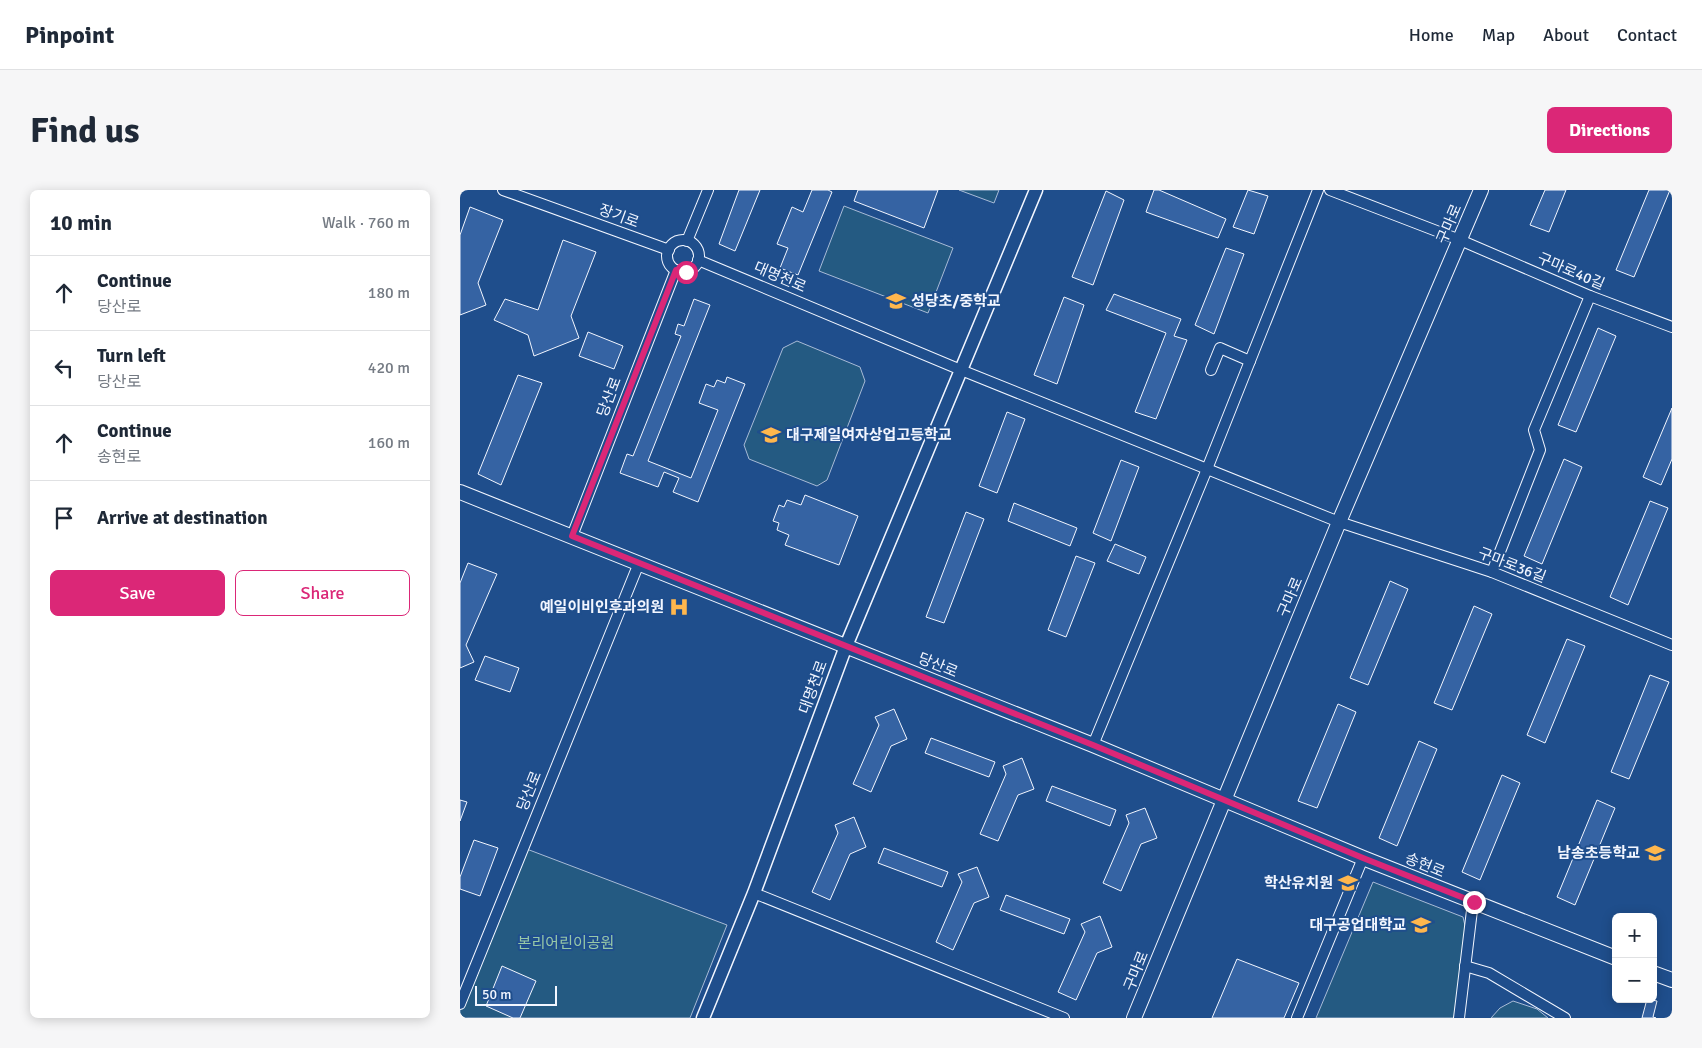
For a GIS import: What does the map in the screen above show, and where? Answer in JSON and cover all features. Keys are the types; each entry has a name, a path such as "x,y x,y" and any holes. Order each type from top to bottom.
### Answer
{"main road":[{"name":"구마로","path":"1134,1018 1339,522 1481,190"},
{"name":"당산로","path":"460,492 1093,745 1224,800"},
{"name":"송현로","path":"1224,800 1363,858 1612,956"},
{"path":"1657,974 1672,980"}],"street":[{"name":"장기로","path":"503,190 669,250"},
{"path":"687,241 708,190"},
{"name":"대명천로","path":"703,1018 754,893 846,646 1036,190"},
{"path":"1093,745 1207,469 1318,190"},
{"name":"구마로40길","path":"1330,190 1460,240 1590,296 1672,328"},
{"path":"687,241 696,247 698,260 691,270 686,272 676,270 667,259 669,250 677,242 687,241"},
{"name":"대명천로","path":"698,260 961,370"},
{"name":"당산로","path":"572,536 676,270"},
{"path":"1492,572 1540,450 1534,430 1590,296"},
{"path":"1211,370 1220,348 1250,361"},
{"name":"구마로36길","path":"961,370 1339,522 1492,572 1672,645"},
{"name":"당산로","path":"460,1004 640,563"},
{"path":"1296,1018 1363,858"},
{"path":"754,893 1064,1018"},
{"path":"1459,1018 1474,902"},
{"path":"1465,966 1489,973 1565,1018"}],"green space":[{"path":"959,190 999,190 994,203"},
{"path":"844,206 953,248 928,313 819,271"},
{"path":"797,341 860,367 865,381 827,480 817,486 749,459 744,445 783,348"},
{"name":"본리어린이공원","path":"524,848 727,925 690,1018 460,1018 460,1004"},
{"path":"1373,882 1463,917 1466,930 1454,1018 1316,1018"},
{"path":"1513,1001 1537,1009 1548,1018 1491,1018 1500,1008"}],"building":[{"path":"739,190 760,190 735,251 719,244"},
{"path":"812,190 828,190 832,192 798,275 780,268 788,248 777,244 792,207 803,212"},
{"path":"858,190 938,190 924,228 854,201"},
{"path":"1154,190 1159,190 1226,219 1218,238 1146,212"},
{"path":"1248,190 1268,196 1254,234 1233,227"},
{"path":"1545,190 1566,190 1549,232 1530,225"},
{"path":"1649,190 1670,190 1634,277 1616,270"},
{"path":"1106,191 1124,200 1093,285 1072,277"},
{"path":"470,207 503,220 478,283 486,305 460,315 460,235"},
{"path":"563,240 596,252 571,316 579,338 534,356 528,335 494,320 505,299 538,310"},
{"path":"1226,248 1244,254 1214,334 1195,325"},
{"path":"1114,294 1181,319 1174,336 1187,340 1156,419 1135,412 1166,333 1106,310"},
{"path":"1064,297 1084,305 1057,384 1034,375"},
{"path":"694,299 710,305 648,461 691,478 718,410 699,403 706,384 714,387 717,380 725,383 727,377 745,384 698,502 673,492 679,478 664,472 658,487 620,473 627,454 633,456 681,336 675,334 678,324 684,326"},
{"path":"1598,328 1616,336 1576,432 1558,425"},
{"path":"588,332 623,346 614,369 579,356"},
{"path":"518,375 542,383 501,485 478,474"},
{"path":"1672,408 1672,459 1661,485 1643,477"},
{"path":"1007,412 1025,419 997,493 979,486"},
{"path":"1564,459 1582,467 1542,564 1524,556"},
{"path":"1121,460 1139,467 1111,541 1093,533"},
{"path":"805,495 858,516 839,565 785,545 789,535 777,530 779,523 773,521 779,505 784,507 787,500 801,505"},
{"path":"1650,501 1668,508 1628,605 1610,597"},
{"path":"1014,503 1077,528 1070,546 1008,521"},
{"path":"966,512 984,519 944,623 926,617"},
{"path":"1115,544 1146,557 1139,574 1107,561"},
{"path":"1076,556 1095,563 1066,637 1048,630"},
{"path":"468,563 497,574 466,645 474,662 460,668 460,583"},
{"path":"1390,581 1408,589 1368,685 1350,678"},
{"path":"1474,606 1492,614 1452,710 1434,703"},
{"path":"1567,639 1585,646 1545,743 1527,735"},
{"path":"485,656 519,668 510,692 475,680"},
{"path":"1650,675 1669,682 1629,779 1611,772"},
{"path":"1338,704 1356,712 1317,808 1298,801"},
{"path":"894,709 907,739 891,746 871,792 853,784 879,725 875,717"},
{"path":"931,738 995,762 989,777 925,753"},
{"path":"1419,741 1437,749 1397,846 1379,838"},
{"path":"1022,758 1034,789 1018,795 998,841 980,834 1006,774 1003,766"},
{"path":"1502,775 1520,783 1480,880 1462,872"},
{"path":"1052,786 1116,810 1110,826 1046,801"},
{"path":"460,800 467,802 460,821"},
{"path":"1597,800 1615,808 1575,905 1557,897"},
{"path":"1145,808 1157,838 1141,844 1121,891 1103,883 1129,823 1126,815"},
{"path":"854,817 866,847 850,854 830,900 812,892 838,833 835,825"},
{"path":"474,840 498,848 480,896 460,889 460,877"},
{"path":"884,848 948,872 942,887 878,863"},
{"path":"977,867 989,897 974,903 953,950 936,942 962,882 958,874"},
{"path":"1006,895 1070,919 1064,934 1000,910"},
{"path":"1100,916 1112,947 1097,953 1076,1000 1058,992 1085,932 1081,924"},
{"path":"1237,959 1299,983 1284,1018 1212,1018"},
{"path":"502,966 536,981 520,1018 513,1018 486,1006"},
{"path":"1646,1003 1656,1003 1653,1017 1656,1018 1642,1018"}],"place":[{"name":"성당초/중학교","path":"896,301"},
{"name":"대구제일여자상업고등학교","path":"771,435"},
{"name":"예일이비인후과의원","path":"679,607"},
{"name":"남송초등학교","path":"1655,853"},
{"name":"학산유치원","path":"1348,883"},
{"name":"대구공업대학교","path":"1421,925"}],"route":[{"path":"686,272 676,270 572,536 1093,745 1363,858 1474,902"}]}
